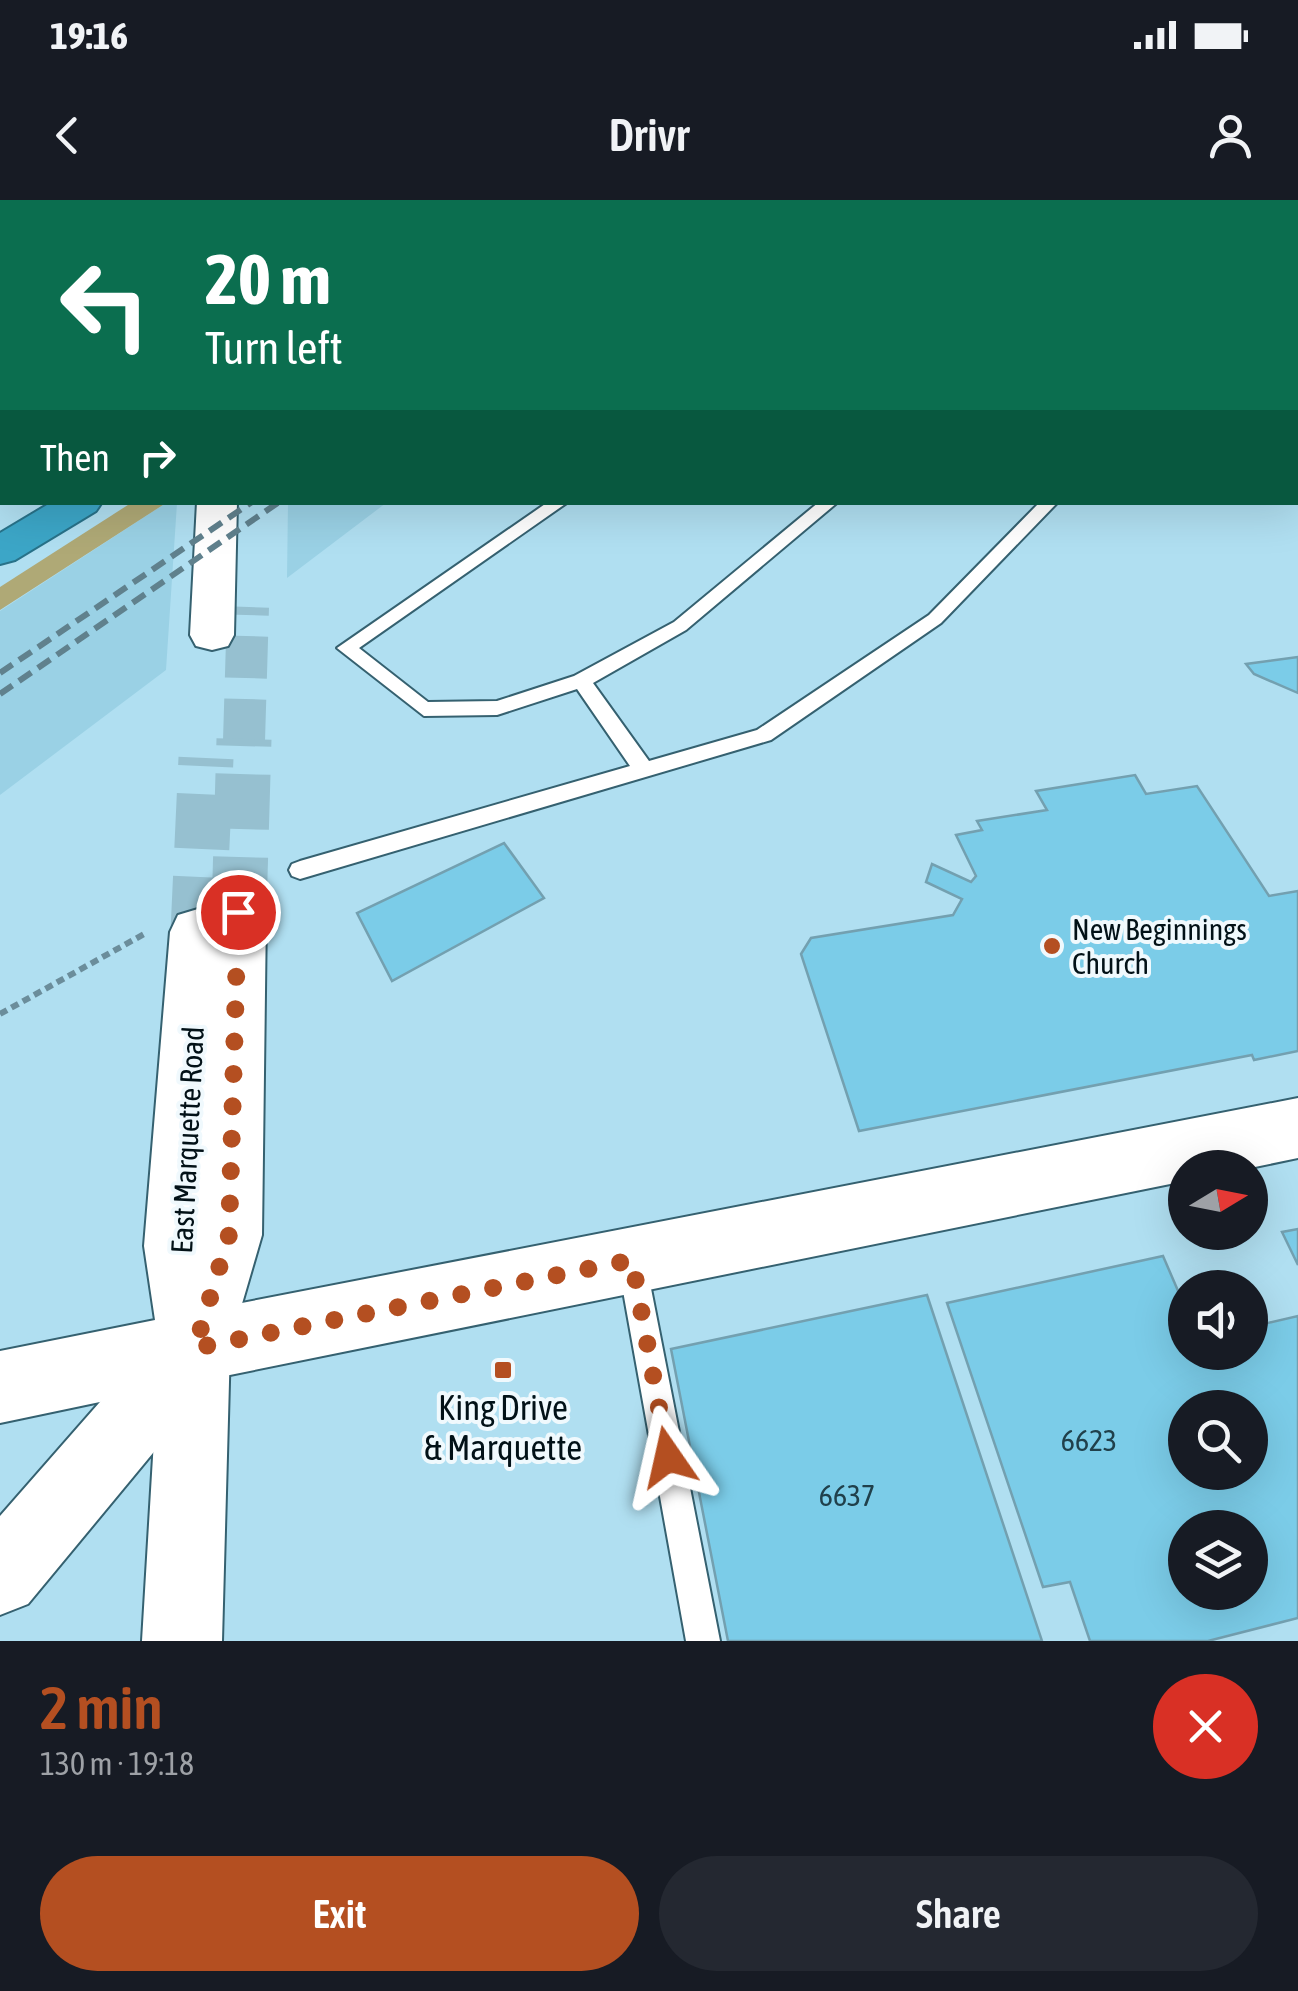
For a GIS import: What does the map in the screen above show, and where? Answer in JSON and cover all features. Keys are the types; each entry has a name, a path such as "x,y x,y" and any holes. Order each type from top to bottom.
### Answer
{"highway":[{"path":"0,551 77,505"}],"street":[{"path":"212,635 217,505"},
{"path":"248,608 251,505"},
{"name":"East Marquette Road","path":"182,1641 195,1348 177,1246 218,922"},
{"path":"0,1387 1298,1128"},
{"path":"0,1576 195,1348"}],"lane":[{"path":"556,505 346,648 424,709 498,708 581,681 680,626 826,505"},
{"path":"300,870 764,735 935,618 1047,505"},
{"path":"581,681 644,770"},
{"path":"632,1260 703,1641"}],"shaded area":[{"path":"128,505 163,505 0,610 0,587"},
{"path":"163,505 177,505 166,670 0,795 0,611"},
{"path":"288,505 383,505 287,578"}],"building":[{"path":"1298,657 1298,693 1254,674 1246,664"},
{"name":"New Beginnings Church","path":"1135,775 1146,794 1197,786 1269,896 1298,891 1298,1051 1254,1060 1252,1055 859,1131 801,954 811,938 953,915 962,899 926,882 932,864 971,882 976,876 956,835 982,830 977,821 1047,810 1036,791"},
{"path":"504,843 544,898 392,981 357,913"},
{"path":"1298,1229 1298,1265 1282,1232"},
{"path":"1163,1256 1169,1270 1168,1370 1268,1370 1268,1323 1298,1316 1298,1618 1208,1641 1090,1641 1070,1582 1043,1587 947,1303"},
{"path":"927,1295 1042,1641 728,1641 671,1349"}],"tunnel":[{"path":"244,741 248,607"},
{"path":"239,912 244,739"},
{"path":"198,932 206,758"}],"railway":[{"path":"0,673 248,505"},
{"path":"0,694 275,505"}],"place":[{"name":"New Beginnings Church","path":"1052,946"},
{"name":"King Drive & Marquette","path":"503,1370"}],"route":[{"path":"238,912 229,1235 195,1348 632,1260 668,1457"}]}
